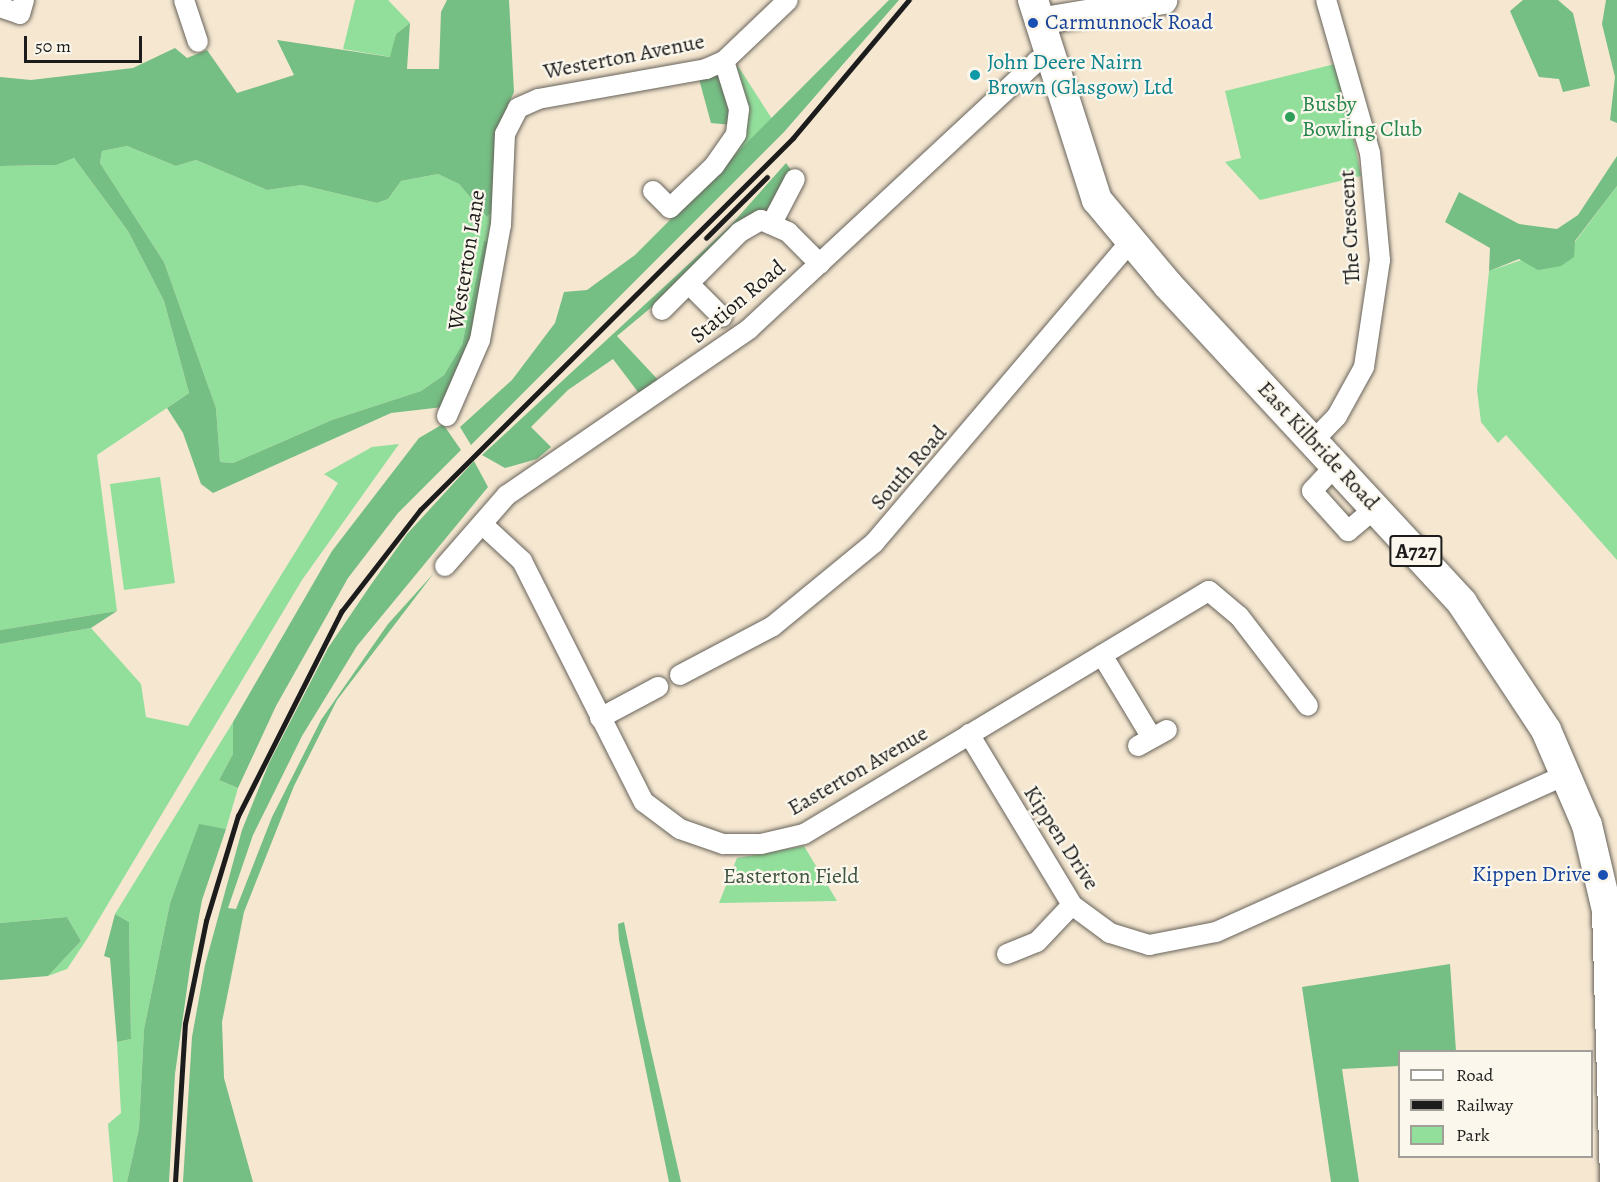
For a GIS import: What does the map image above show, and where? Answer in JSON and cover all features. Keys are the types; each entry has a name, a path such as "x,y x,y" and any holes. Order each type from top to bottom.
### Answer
{"main road":[{"path":"1035,11 1163,0"},
{"name":"East Kilbride Road","path":"1035,11 1087,180 1130,242 1314,440 1495,647 1567,774 1587,825 1607,910 1615,1182"}],"street":[{"path":"0,7 20,14 24,0"},
{"path":"184,0 198,42"},
{"name":"Westerton Avenue","path":"518,108 538,99 724,61 788,0"},
{"name":"The Crescent","path":"1314,440 1337,416 1365,367 1380,260 1370,153 1326,0"},
{"name":"Station Road","path":"445,566 529,477 692,371 820,264 1037,61 1049,58"},
{"path":"653,191 670,208 714,166 736,134 739,109 724,61"},
{"name":"Westerton Lane","path":"447,416 480,340 501,225 505,134 518,108"},
{"path":"773,221 795,179"},
{"path":"662,310 690,285 740,232 761,220 773,221 820,264"},
{"name":"South Road","path":"680,675 773,626 874,543 1130,242"},
{"path":"690,285 722,317"},
{"name":"Easterton Avenue","path":"483,525 522,561 644,802 680,829 739,846 804,834 1209,591 1239,616 1308,706"},
{"path":"1102,655 1152,738"},
{"path":"600,718 658,687"},
{"name":"Kippen Drive","path":"969,734 1072,905 1125,940 1149,945 1196,939 1567,774"},
{"path":"1007,954 1037,942 1072,905"}],"green space":[{"path":"355,0 388,0 410,23 396,34 391,57 343,49"},
{"path":"447,0 509,0 514,92 500,123 496,208 487,217 459,184 438,174 401,181 388,199 377,203 302,185 267,190 196,160 176,166 127,146 102,151 100,163 164,262 216,408 220,462 233,463 332,420 421,391 444,375 462,345 484,241 494,243 470,354 443,407 391,413 213,493 201,484 183,433 167,408 189,393 164,301 128,231 74,158 56,165 0,166 0,77 31,80 133,68 175,48 187,58 207,50 237,93 294,75 277,40 390,57 396,34 410,23 407,69 439,69 441,12"},
{"path":"889,0 899,0 784,132 471,445 460,427 512,380 555,323 564,292 587,290 635,255"},
{"path":"1523,0 1558,0 1573,13 1590,86 1563,92 1559,79 1539,77 1510,11"},
{"path":"1606,0 1617,0 1617,123 1610,120 1615,77 1602,24"},
{"name":"Busby Bowling Club","path":"1339,63 1361,176 1260,200 1225,162 1241,158 1225,91"},
{"path":"738,66 772,119 732,157 741,132 731,70"},
{"path":"717,75 725,83 733,125 711,123 699,79"},
{"path":"127,146 176,166 196,160 267,190 302,185 377,203 388,199 401,181 438,174 459,184 487,217 496,208 494,243 484,242 462,345 444,375 421,391 332,420 233,463 220,462 216,408 164,262 100,163 102,151"},
{"path":"1617,156 1617,186 1575,241 1574,257 1561,266 1538,270 1519,259 1489,271 1490,248 1445,222 1459,192 1519,224 1557,229 1578,215"},
{"path":"74,158 128,231 164,301 189,393 97,455 117,611 0,630 0,166 55,165"},
{"path":"786,163 791,170 766,212 617,336 661,383 641,396 613,359 568,390 531,427 551,447 537,459 505,468 482,455 731,225"},
{"path":"1617,186 1617,560 1506,435 1498,443 1481,422 1477,390 1489,271 1575,242"},
{"path":"443,424 461,450 398,513 348,578 276,706 238,788 219,780 233,754 233,722 332,551 419,438"},
{"path":"399,444 302,580 87,939 67,969 48,976 81,941 67,917 0,923 0,644 91,628 141,684 146,717 188,726 338,483 324,474 372,447"},
{"path":"474,461 488,487 357,646 302,736 253,835 228,908 236,909 272,817 321,720 388,624 434,573 337,700 294,786 244,912 222,1022 224,1078 253,1182 183,1182 192,1037 205,965 242,830 269,763 328,648 370,586 407,534"},
{"path":"160,477 175,583 124,590 110,484"},
{"path":"117,611 91,628 0,644 0,630"},
{"path":"233,722 233,754 219,780 238,788 226,829 199,825 170,903 144,1029 139,1128 127,1182 113,1182 108,1124 121,1113 117,1042 131,1039 129,922 115,914"},
{"path":"199,824 226,829 202,900 191,960 175,1074 169,1182 127,1182 139,1128 144,1029 170,903"},
{"name":"Easterton Field","path":"804,846 837,901 719,903 737,858"},
{"path":"115,914 129,922 131,1039 117,1042 110,958 104,956"},
{"path":"67,917 81,941 48,976 0,980 0,923"},
{"path":"624,922 681,1182 669,1182 619,940 618,924"},
{"path":"1450,964 1456,1050 1398,1050 1398,1066 1342,1069 1359,1182 1331,1182 1302,987"}],"railway":[{"path":"175,1182 185,1024 206,921 238,816 341,612 420,510 793,138 909,0"},
{"path":"706,238 767,177"}],"place":[{"name":"Carmunnock Road","path":"1033,23"},
{"name":"John Deere Nairn Brown (Glasgow) Ltd","path":"975,75"},
{"name":"Busby Bowling Club","path":"1290,117"},
{"name":"Kippen Drive","path":"1603,875"}]}
